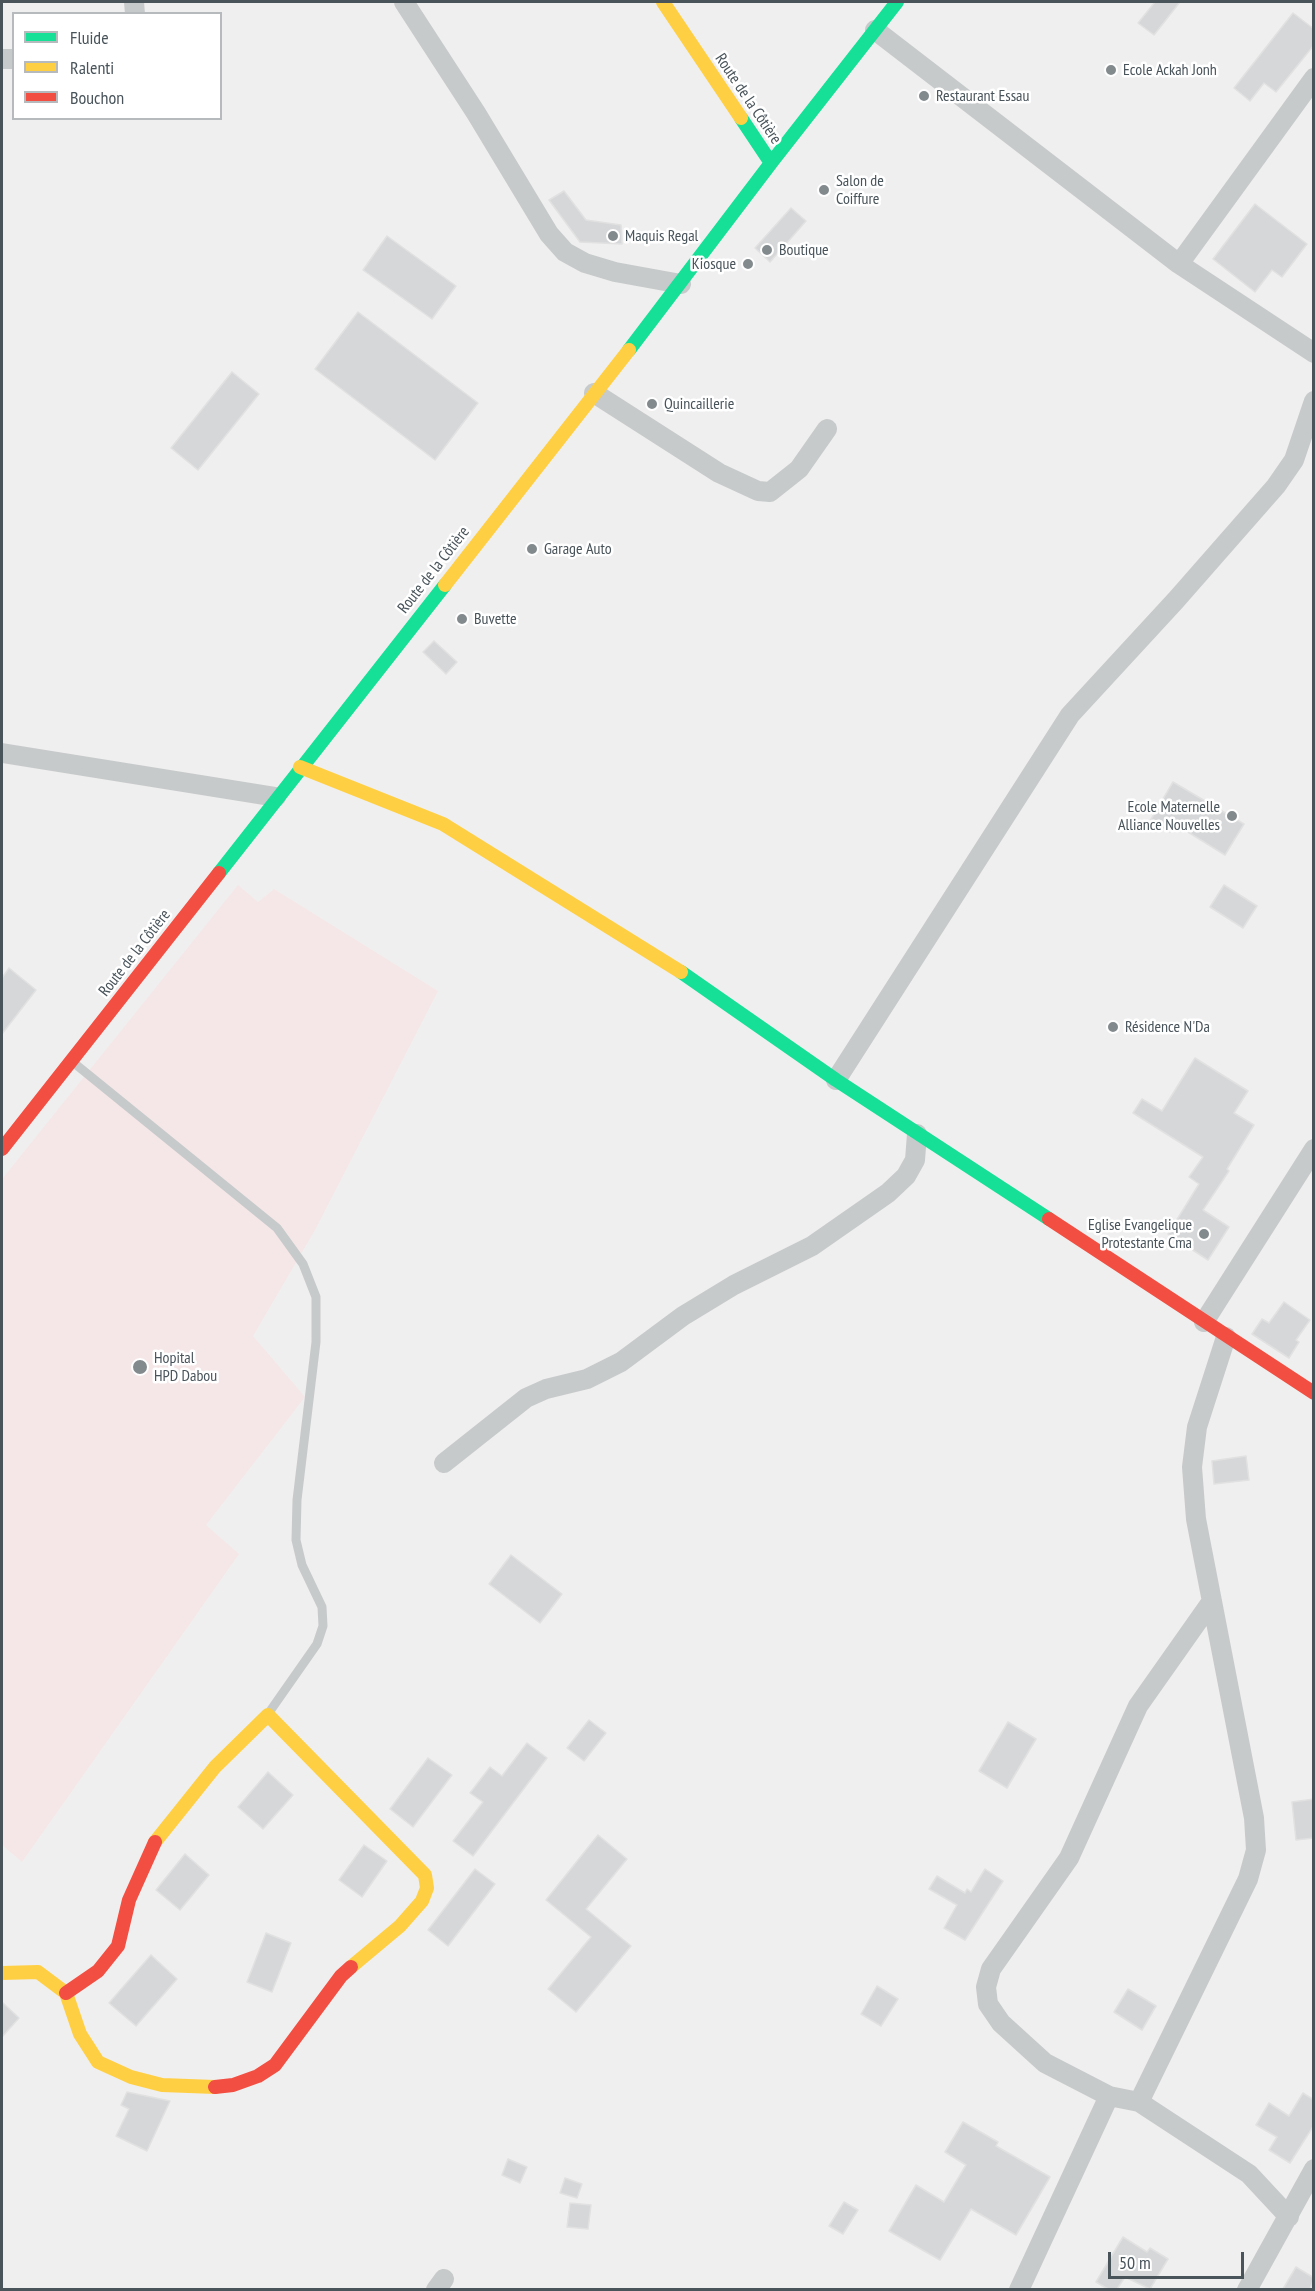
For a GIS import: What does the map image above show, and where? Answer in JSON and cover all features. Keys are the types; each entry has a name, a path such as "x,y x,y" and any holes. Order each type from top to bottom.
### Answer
{"street":[{"path":"404,2 476,113 549,234 565,252 585,263 615,272 681,284"},
{"name":"Route de la Côtière","path":"2,1149 276,797 681,284 771,163 663,2"},
{"path":"771,163 897,2"},
{"path":"875,30 1179,264 1314,353"},
{"path":"1179,264 1314,78"},
{"path":"594,393 719,473 758,491 770,492 799,469 827,429"},
{"path":"836,1080 1070,715 1176,600 1276,486 1294,460 1314,401"},
{"path":"2,755 276,797"},
{"path":"300,767 443,824 648,949 836,1080 1314,1394"},
{"path":"444,1463 526,1398 546,1389 587,1379 621,1362 683,1316 734,1285 812,1246 888,1193 906,1176 915,1160 917,1134"},
{"path":"1204,1322 1314,1149"},
{"path":"1139,2102 1248,1878 1256,1850 1254,1818 1196,1519 1192,1467 1197,1427 1226,1337"},
{"path":"1212,1601 1138,1706 1070,1858 991,1969 986,1987 988,2004 1001,2023 1045,2063 1109,2096 1139,2102 1249,2174 1289,2217"},
{"path":"2,1973 38,1972 66,1993 80,2034 98,2062 131,2077 162,2085 199,2088 233,2085 258,2076 275,2065 341,1976 400,1926 422,1902 427,1888 424,1875 268,1715 214,1767 157,1838 129,1899 118,1946 98,1971 66,1993"},
{"path":"1019,2289 1109,2096"},
{"path":"1247,2289 1314,2169"}],"lane":[{"path":"72,1062 277,1228 303,1264 316,1297 316,1342 297,1500 296,1540 302,1565 322,1608 323,1626 317,1644 268,1715"}],"shaded area":[{"name":"Hopital HPD Dabou","path":"238,885 258,902 274,889 438,991 315,1230 253,1336 305,1397 206,1525 239,1554 22,1862 2,1845 2,1179"}],"building":[{"path":"1155,2 1180,2 1154,35 1138,23"},
{"path":"1293,13 1314,29 1314,45 1276,92 1264,83 1250,101 1234,88"},
{"path":"564,191 586,220 621,225 622,244 580,242 549,200"},
{"path":"1255,204 1307,244 1282,277 1272,270 1255,292 1213,259"},
{"path":"791,208 806,221 770,262 755,248"},
{"path":"387,236 456,286 432,319 363,270"},
{"path":"358,312 478,403 435,460 315,369"},
{"path":"232,372 259,394 198,470 171,448"},
{"path":"434,641 457,662 446,674 423,652"},
{"path":"1173,782 1244,824 1225,855 1175,824 1170,832 1150,821"},
{"path":"1224,885 1257,906 1243,928 1210,907"},
{"path":"9,968 36,990 2,1034 2,978"},
{"path":"1195,1058 1248,1091 1234,1113 1254,1125 1227,1169 1229,1171 1203,1210 1229,1227 1208,1260 1168,1234 1199,1184 1189,1177 1203,1157 1133,1113 1142,1099 1162,1111"},
{"path":"1284,1302 1310,1320 1296,1340 1299,1342 1289,1358 1252,1334 1262,1319 1269,1323"},
{"path":"1246,1456 1249,1480 1214,1484 1212,1461"},
{"path":"511,1555 562,1594 540,1623 489,1584"},
{"path":"589,1720 606,1733 584,1761 567,1748"},
{"path":"1008,1722 1036,1739 1007,1788 979,1771"},
{"path":"527,1743 547,1758 473,1856 453,1841 483,1802 470,1793 490,1767 502,1776"},
{"path":"428,1758 452,1775 413,1827 390,1809"},
{"path":"268,1772 293,1795 263,1829 238,1807"},
{"path":"1314,1799 1314,1838 1296,1840 1292,1802"},
{"path":"598,1835 627,1859 586,1909 631,1946 576,2012 548,1989 591,1937 546,1900"},
{"path":"364,1845 387,1861 362,1897 339,1880"},
{"path":"185,1854 209,1875 180,1910 156,1890"},
{"path":"475,1869 495,1884 448,1946 428,1930"},
{"path":"985,1869 1003,1881 965,1940 944,1928 957,1905 929,1889 937,1876 965,1893 967,1889 971,1892"},
{"path":"266,1933 291,1943 272,1992 247,1982"},
{"path":"151,1955 177,1979 136,2026 109,2003"},
{"path":"877,1986 898,1999 881,2026 861,2014"},
{"path":"1128,1989 1156,2006 1142,2030 1114,2012"},
{"path":"2,2002 19,2018 2,2037"},
{"path":"127,2092 170,2101 147,2151 116,2136 129,2109 121,2105"},
{"path":"1303,2093 1314,2100 1314,2125 1290,2163 1269,2150 1277,2137 1256,2125 1269,2103 1289,2116"},
{"path":"963,2122 998,2142 996,2146 1050,2177 1016,2235 971,2209 940,2260 889,2231 916,2185 944,2202 966,2165 945,2152"},
{"path":"508,2159 527,2167 520,2183 502,2175"},
{"path":"565,2178 582,2184 577,2198 560,2193"},
{"path":"844,2202 858,2210 843,2234 829,2226"},
{"path":"570,2203 591,2205 588,2229 567,2227"},
{"path":"1123,2237 1147,2252 1150,2248 1168,2259 1150,2289 1125,2277 1117,2289 1108,2289 1096,2282"},
{"path":"1296,2267 1314,2278 1310,2289 1283,2289"}],"traffic: fast":[{"path":"771,163 897,2"},
{"path":"629,350 771,163 741,118"},
{"path":"219,873 445,585"},
{"path":"681,972 836,1080 1049,1219"}],"traffic: slow":[{"path":"663,2 741,118"},
{"path":"445,585 629,350"},
{"path":"300,767 443,824 681,972"},
{"path":"155,1842 215,1767 268,1715 425,1875 427,1888 422,1901 400,1926 351,1967"},
{"path":"2,1973 38,1972 66,1993 80,2034 98,2062 131,2077 162,2085 215,2087"}],"traffic: jam":[{"path":"2,1149 219,873"},
{"path":"1049,1219 1314,1393"},
{"path":"66,1993 98,1971 118,1946 129,1900 155,1842"},
{"path":"215,2087 233,2085 258,2076 275,2065 341,1976 351,1967"}],"place":[{"name":"Ecole Ackah Jonh","path":"1111,70"},
{"name":"Restaurant Essau","path":"924,96"},
{"name":"Salon de Coiffure","path":"824,190"},
{"name":"Maquis Regal","path":"613,236"},
{"name":"Boutique","path":"767,250"},
{"name":"Kiosque","path":"748,264"},
{"name":"Quincaillerie","path":"652,404"},
{"name":"Garage Auto","path":"532,549"},
{"name":"Buvette","path":"462,619"},
{"name":"Ecole Maternelle Alliance Nouvelles","path":"1232,816"},
{"name":"Résidence N'Da","path":"1113,1027"},
{"name":"Eglise Evangelique Protestante Cma","path":"1204,1234"},
{"name":"Hopital HPD Dabou","path":"140,1367"}]}
